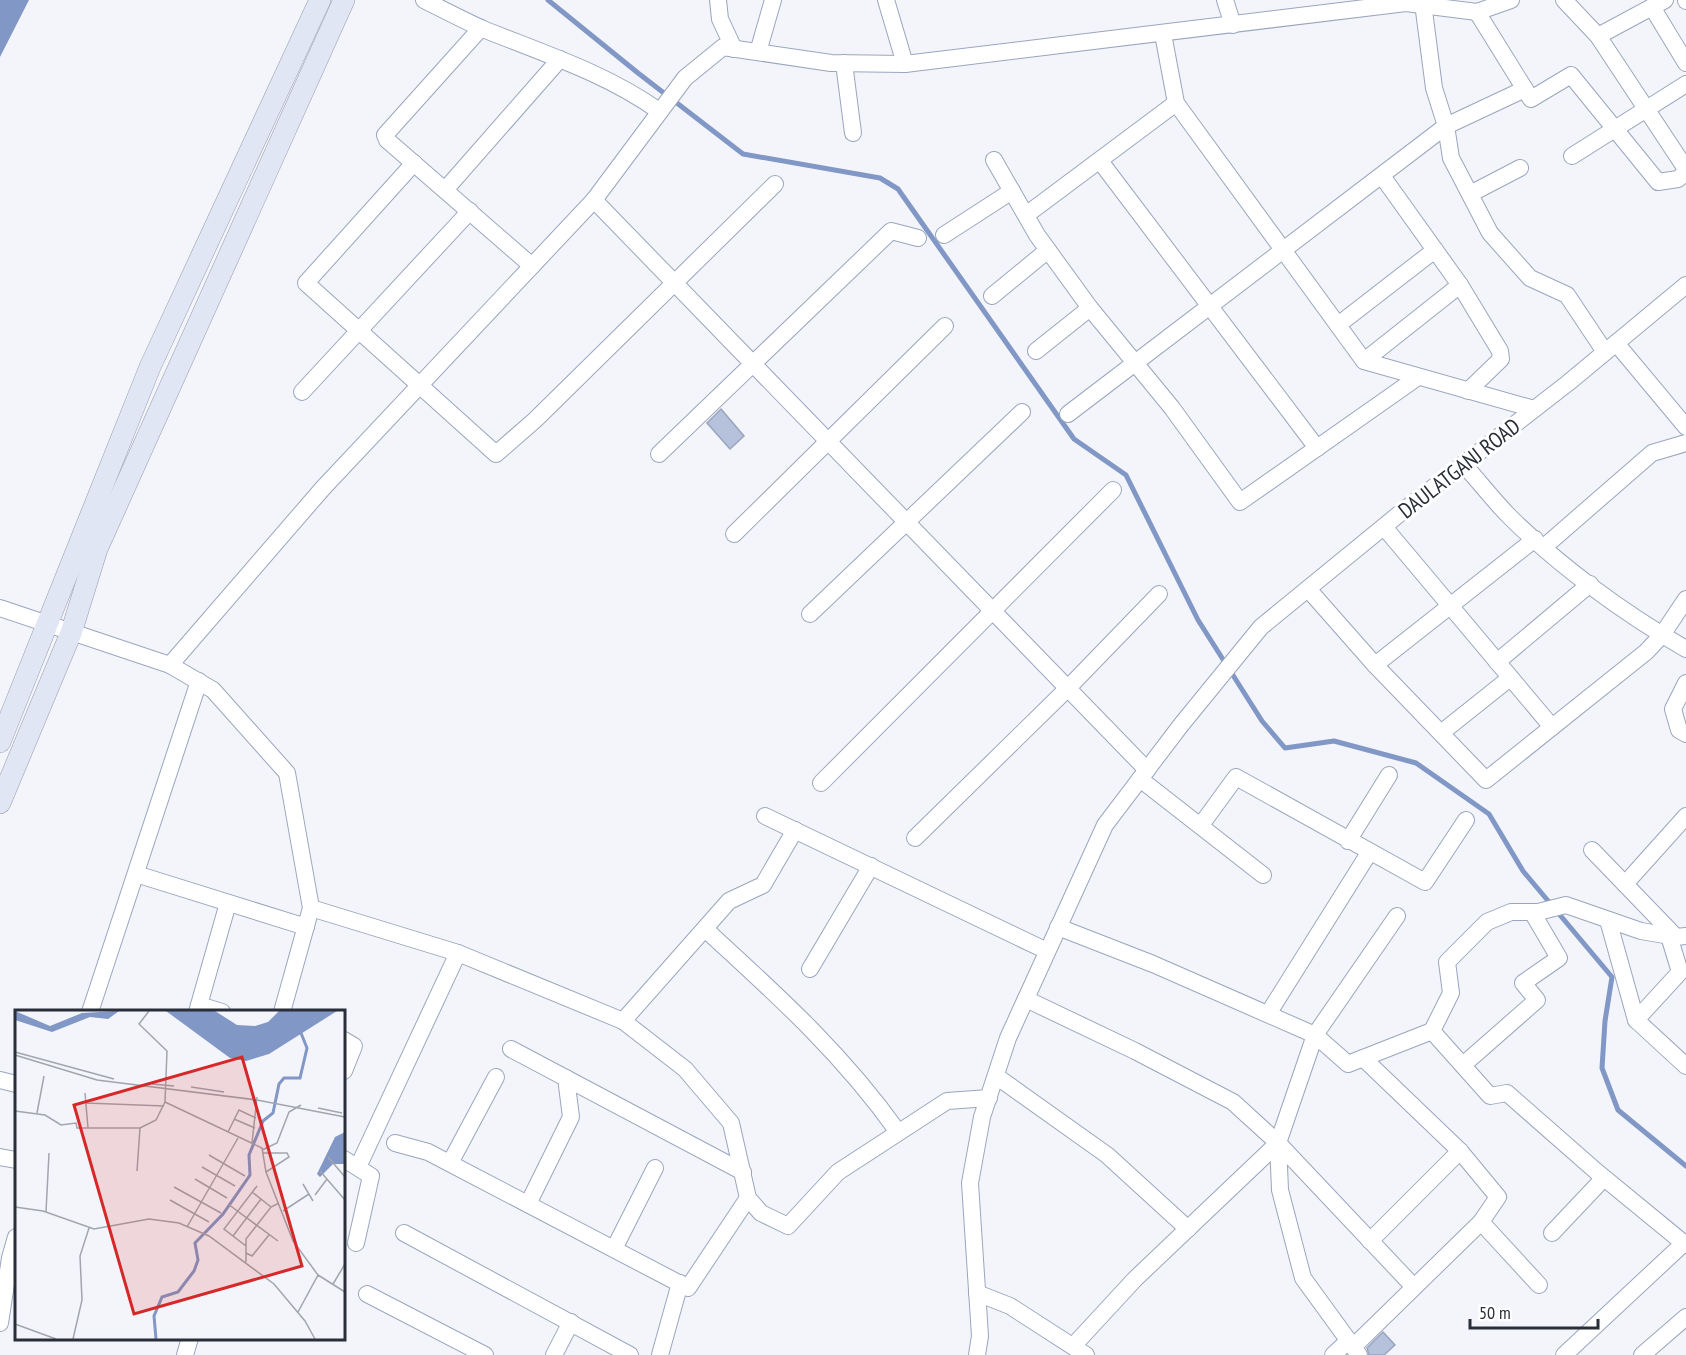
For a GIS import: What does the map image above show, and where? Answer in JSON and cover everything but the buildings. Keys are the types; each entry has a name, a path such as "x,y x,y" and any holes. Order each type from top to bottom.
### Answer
{"main road":[{"path":"0,742 46,622 150,367 320,0"},
{"path":"0,803 70,633 97,549 344,0"}],"street":[{"path":"424,0 481,28 560,59 636,94 660,108"},
{"path":"718,0 720,19 734,49"},
{"path":"758,52 773,0"},
{"path":"886,0 905,64"},
{"path":"1226,0 1233,25"},
{"path":"170,665 323,488 594,200 660,108 685,78 723,47 844,63 905,64 1233,25 1324,7 1431,3 1477,12 1511,0"},
{"path":"1477,12 1531,99 1571,75 1658,182 1678,179 1686,170 1598,36 1564,0"},
{"path":"1431,3 1434,88 1446,126 1451,158 1490,233 1530,278 1567,295 1610,348 1686,428"},
{"path":"1598,36 1658,4 1686,63"},
{"path":"481,28 385,135 387,140 532,266"},
{"path":"1163,34 1176,104 1364,362 1534,409"},
{"path":"445,190 560,59"},
{"path":"844,63 853,133"},
{"path":"1572,156 1686,84"},
{"path":"1068,414 1446,126 1525,89"},
{"path":"1026,215 1176,104"},
{"path":"994,160 1048,250 1090,309 1172,408 1240,502 1418,377"},
{"path":"1100,161 1317,448"},
{"path":"414,163 306,283 421,384 496,454 535,420 775,184"},
{"path":"1470,194 1520,168"},
{"path":"1382,176 1460,285 1500,351 1501,359 1468,391"},
{"path":"944,235 1012,191"},
{"path":"594,200 993,611 1144,774 1263,876"},
{"path":"302,392 470,211"},
{"path":"659,454 891,231 918,237"},
{"path":"992,296 1048,250"},
{"path":"1338,326 1435,250"},
{"path":"1364,362 1460,285"},
{"name":"DAULATGANJ ROAD","path":"977,1355 980,1336 970,1183 988,1098 1008,1038 1105,825 1261,627 1686,285"},
{"path":"1036,351 1090,309"},
{"path":"734,534 945,326"},
{"path":"810,614 1022,412"},
{"path":"1375,665 1450,606 1539,543 1652,453 1686,443"},
{"path":"1463,464 1510,517 1539,543 1590,584 1662,635 1686,649"},
{"path":"821,783 1113,490"},
{"path":"1384,527 1552,728"},
{"path":"1497,662 1590,584"},
{"path":"1308,589 1375,665 1486,780 1646,652 1662,635 1686,599"},
{"path":"915,838 1067,689 1159,594"},
{"path":"0,608 170,665 199,681 213,690 287,773 311,908 283,1010"},
{"path":"1441,733 1510,678"},
{"path":"90,1010 199,681"},
{"path":"1686,683 1673,709 1679,730 1686,734"},
{"path":"1348,841 1389,775"},
{"path":"1201,825 1236,777 1369,853 1425,882 1466,820"},
{"path":"765,816 1047,951"},
{"path":"1625,884 1686,816"},
{"path":"623,1021 729,901 763,885 795,830"},
{"path":"1592,850 1677,936 1680,972 1636,1020"},
{"path":"1268,1014 1369,853"},
{"path":"810,969 870,866"},
{"path":"136,874 306,927"},
{"path":"214,1010 198,1008 228,903"},
{"path":"1058,927 1315,1035 1348,1064 1432,1031 1452,993 1447,962 1487,922 1511,912 1535,912 1566,905 1608,920 1677,936"},
{"path":"311,908 458,953 623,1021 685,1069 731,1123 748,1198 761,1213 788,1226 838,1172 898,1132 947,1101 988,1098"},
{"path":"1463,1065 1537,999 1523,983 1559,958 1535,912"},
{"path":"1354,1348 1303,1278 1280,1190 1278,1143 1315,1035 1398,916"},
{"path":"1608,920 1636,1020 1686,1066"},
{"path":"705,929 801,1017 865,1085 898,1132"},
{"path":"356,1243 371,1176 351,1163 458,953"},
{"path":"1026,999 1136,1051 1233,1102 1278,1143 1414,1287"},
{"path":"1432,1031 1490,1096 1507,1093 1604,1178 1685,1244 1564,1355"},
{"path":"345,1041 354,1046 345,1068"},
{"path":"511,1049 742,1172"},
{"path":"1333,1355 1354,1348 1480,1222 1498,1197 1460,1150 1363,1058"},
{"path":"996,1076 1107,1155 1188,1229"},
{"path":"450,1163 496,1077"},
{"path":"528,1204 571,1117 566,1078"},
{"path":"0,1080 15,1084"},
{"path":"395,1143 428,1152 688,1288 748,1198"},
{"path":"977,1293 1010,1306 1080,1350 1135,1279 1278,1143"},
{"path":"1371,1241 1460,1150"},
{"path":"0,1157 15,1160"},
{"path":"614,1249 655,1168"},
{"path":"1552,1233 1604,1178"},
{"path":"1480,1222 1539,1285"},
{"path":"404,1233 630,1355"},
{"path":"0,1323 9,1258 15,1240"},
{"path":"660,1355 680,1283"},
{"path":"368,1294 485,1355"},
{"path":"1642,1355 1686,1317"},
{"path":"554,1355 571,1322"},
{"path":"185,1355 189,1340"}],"water":[{"path":"0,0 29,0 0,57"}],"waterway":[{"path":"548,0 743,154 880,178 898,189 1074,439 1126,475 1198,620 1262,721 1285,748 1334,741 1416,763 1489,814 1523,871 1612,977 1605,1021 1602,1068 1618,1110 1686,1166"}]}
